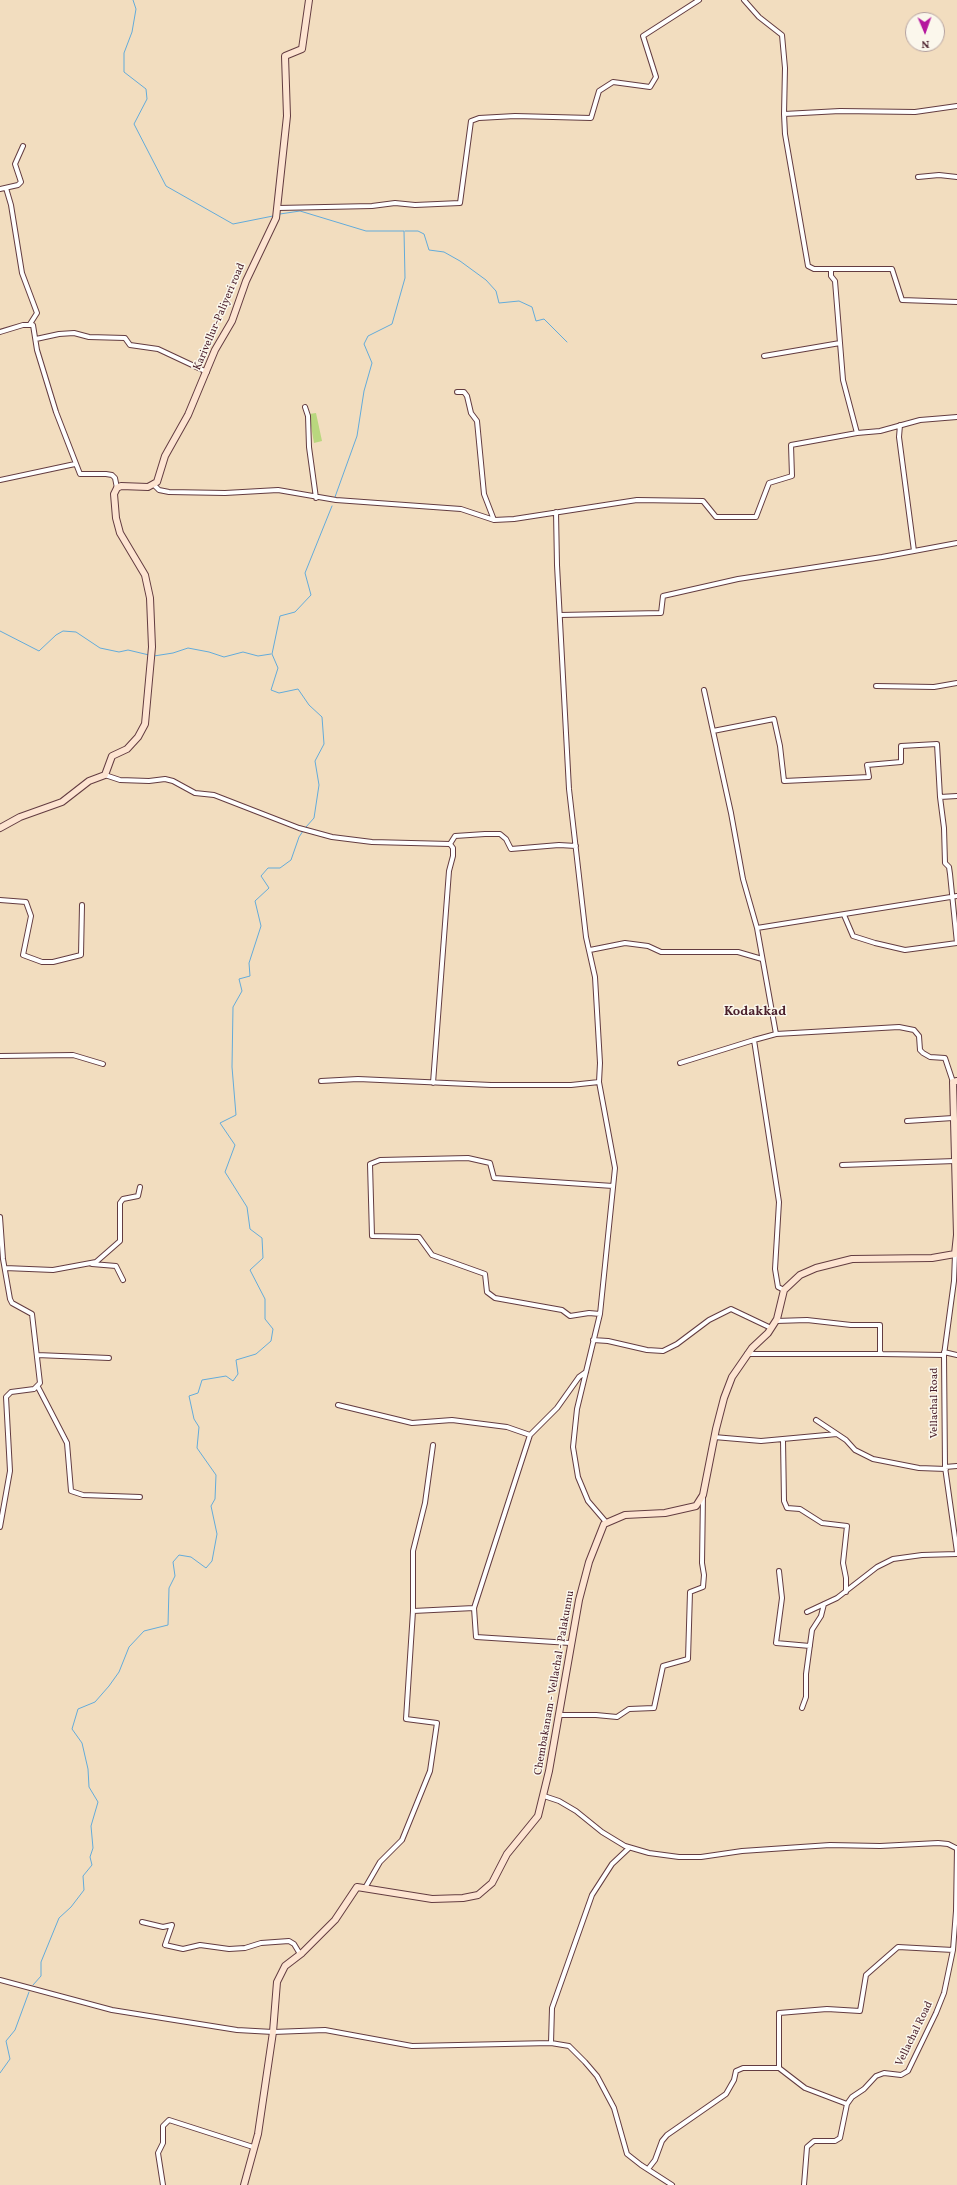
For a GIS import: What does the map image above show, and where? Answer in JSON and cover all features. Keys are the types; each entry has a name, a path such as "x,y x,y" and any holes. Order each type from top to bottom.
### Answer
{"main road":[{"name":"Karivellur-Paliyeri road","path":"154,485 157,482 165,456 188,415 215,350 232,321 246,281 276,218 287,116 285,56 302,49 309,0"},
{"path":"0,828 20,817 62,802 89,781 105,775 112,756 127,749 138,737 145,724 152,652 148,586 142,568 120,534 114,503 114,494 117,488 154,485"},
{"path":"606,1522 625,1515 682,1511 696,1506 703,1495 714,1437 724,1398 732,1377 747,1354 776,1321 783,1302 784,1290 800,1274 846,1260 876,1258 932,1258 955,1254 957,1235 953,1118 955,1082"},
{"name":"Chembakanam - Vellachal - Palakunnu","path":"365,1888 432,1899 463,1898 478,1895 492,1883 507,1854 538,1816 544,1796 559,1715 570,1643 589,1562 606,1522"},
{"path":"244,2185 253,2147 258,2134 273,2032 277,1982 285,1966 300,1954 335,1920 357,1887 365,1888"}],"street":[{"path":"278,208 372,206 395,203 415,205 460,203 471,121 479,118 516,116 591,118 599,91 613,82 650,88 656,77 643,36 699,0"},
{"path":"744,0 759,17 782,35 785,68 784,114 794,190 808,266 814,269 892,269 902,300 957,302"},
{"path":"784,114 840,111 915,112 957,106"},
{"path":"0,189 18,185 21,182 15,164 23,146"},
{"path":"918,177 939,175 957,176"},
{"path":"0,332 30,324 37,313 22,273 11,205 6,188"},
{"path":"831,269 831,276 835,281 843,380 856,433"},
{"path":"30,324 33,326 37,350 54,405 80,474 112,475 115,478 117,488"},
{"path":"36,339 59,334 74,333 95,338 125,338 130,345 158,349 207,372"},
{"path":"764,356 840,343"},
{"path":"456,392 464,392 467,396 471,413 477,421 484,494 494,520"},
{"path":"305,407 308,416 309,447 316,498"},
{"path":"154,485 159,490 169,492 225,493 278,490 316,498 461,509 494,520 637,500 703,501 716,517 756,517 769,483 792,476 791,445 856,433 880,431 920,420 957,417"},
{"path":"900,425 899,438 914,551"},
{"path":"0,480 75,464"},
{"path":"556,512 569,789 586,937 590,950 597,1001 600,1064 599,1082 615,1168 600,1314 577,1409 573,1448 578,1477 588,1501 606,1522"},
{"path":"560,615 661,613 663,596 738,579 914,551 957,542"},
{"path":"876,686 934,687 957,683"},
{"path":"704,690 742,879 757,928 776,1034"},
{"path":"713,730 774,719 780,746 784,781 869,777 867,764 901,762 901,746 937,744 940,797 944,828 945,863 949,867 955,896 957,943 905,950 882,945 853,936 844,915"},
{"path":"105,775 120,780 148,781 165,779 173,781 195,793 214,795 302,829 357,841 450,844"},
{"path":"940,797 957,796"},
{"path":"450,844 455,836 500,834 506,839 511,849 559,845 576,846"},
{"path":"433,1083 449,871 453,856 453,848 450,844"},
{"path":"757,928 955,896"},
{"path":"0,900 26,902 30,916 23,955 42,962 53,962 81,955 82,905"},
{"path":"590,950 625,943 648,946 661,952 738,952 762,959"},
{"path":"680,1063 776,1034 899,1027 914,1030 919,1036 920,1050 923,1053 930,1057 945,1058 955,1082"},
{"path":"754,1040 779,1202 775,1269 778,1287 784,1290"},
{"path":"0,1056 74,1055 103,1064"},
{"path":"321,1081 358,1079 491,1086 571,1085 599,1082"},
{"path":"907,1121 953,1118"},
{"path":"600,1314 589,1313 570,1316 562,1310 495,1298 487,1292 485,1274 432,1255 419,1237 372,1236 370,1164 380,1160 468,1158 490,1163 494,1178 562,1181 613,1186"},
{"path":"842,1165 955,1161"},
{"path":"3,1267 53,1270 96,1262 120,1241 120,1204 123,1199 138,1196 140,1187"},
{"path":"0,1217 3,1267 11,1302 32,1314 40,1383 38,1387 67,1443 71,1492 140,1497"},
{"name":"Vellachal Road","path":"955,1254 956,1281 944,1354 946,1468 957,1553"},
{"path":"90,1264 116,1266 123,1280"},
{"path":"593,1340 608,1341 647,1350 663,1351 677,1344 709,1320 731,1309 771,1328"},
{"path":"776,1321 807,1320 836,1324 880,1325 880,1352 882,1354"},
{"path":"747,1354 944,1354 957,1356"},
{"path":"37,1355 109,1358"},
{"path":"570,1643 476,1637 474,1608 530,1435 557,1408 579,1377 586,1372"},
{"path":"0,1527 10,1471 6,1397 11,1392 38,1387"},
{"path":"338,1405 412,1422 452,1420 507,1427 530,1435"},
{"path":"816,1420 838,1434 855,1450 873,1459 919,1468 946,1468 957,1466"},
{"path":"714,1437 743,1441 783,1440 822,1434 838,1434"},
{"path":"783,1440 784,1501 787,1508 800,1509 822,1523 847,1526 843,1563 846,1578 846,1592"},
{"path":"365,1888 380,1862 402,1840 430,1771 437,1723 406,1719 413,1611 413,1551 424,1503 433,1445"},
{"path":"559,1715 596,1715 617,1717 629,1709 654,1708 663,1666 688,1659 690,1592 702,1588 704,1575 702,1563 703,1495"},
{"path":"807,1612 846,1592 877,1567 893,1559 922,1555 957,1553"},
{"path":"779,1571 782,1598 776,1642 810,1646"},
{"path":"802,1708 806,1697 806,1674 812,1630 821,1616 824,1604"},
{"path":"413,1611 474,1608"},
{"path":"544,1796 559,1801 576,1811 602,1832 629,1848 649,1853 690,1858 707,1857 742,1850 830,1845 880,1846 938,1843 948,1844 956,1848"},
{"path":"551,2043 550,2030 552,2008 592,1895 612,1864 629,1848"},
{"name":"Vellachal Road","path":"847,2104 852,2097 864,2089 876,2076 884,2073 901,2075 908,2071 944,1993 953,1950 956,1912 956,1848"},
{"path":"142,1922 163,1927 172,1925 165,1945 184,1949 200,1945 215,1948 245,1948 261,1943 289,1941 294,1944 300,1954"},
{"path":"779,2068 779,2013 827,2010 860,2011 866,1975 898,1947 953,1950"},
{"path":"0,1980 112,2010 168,2020 273,2032 325,2030 412,2046 551,2043 569,2046 597,2076 614,2108 627,2154 672,2185"},
{"path":"648,2169 655,2160 662,2141 667,2135 726,2094 732,2085 738,2069 779,2068 805,2088 847,2104 840,2138 835,2141 814,2141 807,2147 804,2185"},
{"path":"162,2185 158,2153 163,2143 163,2126 169,2120 253,2147"}],"green space":[{"path":"316,413 322,441 314,443 309,414"}],"waterway":[{"path":"133,0 136,9 132,32 124,53 124,72 146,89 147,99 134,124 166,186 233,224 273,216"},
{"path":"280,214 300,211 366,231 404,231 405,278 392,324 368,336 364,344 372,363 364,391 357,436 335,497"},
{"path":"405,231 418,231 424,234 429,250 444,252 460,261 486,280 496,291 499,303 519,301 532,307 536,321 544,319 567,342"},
{"path":"306,827 314,818 319,785 315,761 324,744 322,717 309,705 298,689 279,693 271,690 278,668 272,654 280,616 295,612 311,595 305,573 332,506"},
{"path":"0,631 39,651 56,635 63,631 76,632 100,648 119,652 128,650 149,655"},
{"path":"154,656 173,653 188,648 209,652 224,657 243,652 258,656 271,654"},
{"path":"33,1985 41,1976 41,1962 59,1918 71,1907 84,1890 83,1876 92,1865 90,1857 93,1848 91,1826 98,1802 89,1787 88,1769 82,1743 72,1729 78,1709 95,1702 109,1686 119,1672 129,1647 144,1631 168,1625 169,1588 175,1576 173,1562 179,1555 191,1557 206,1568 212,1561 217,1534 211,1506 215,1499 216,1475 197,1448 199,1427 194,1419 189,1396 198,1393 202,1380 226,1376 233,1381 238,1374 236,1360 256,1354 271,1341 273,1329 265,1319 265,1299 250,1270 263,1258 262,1238 250,1229 247,1207 225,1172 235,1145 220,1123 236,1115 232,1067 233,1007 242,991 239,979 250,976 249,963 261,926 255,901 269,888 261,876 268,868 280,868 291,860 299,837 303,831"},
{"path":"0,2073 10,2059 6,2041 15,2030 29,1992"}],"district":[{"name":"Kodakkad","path":"755,1013"}]}
